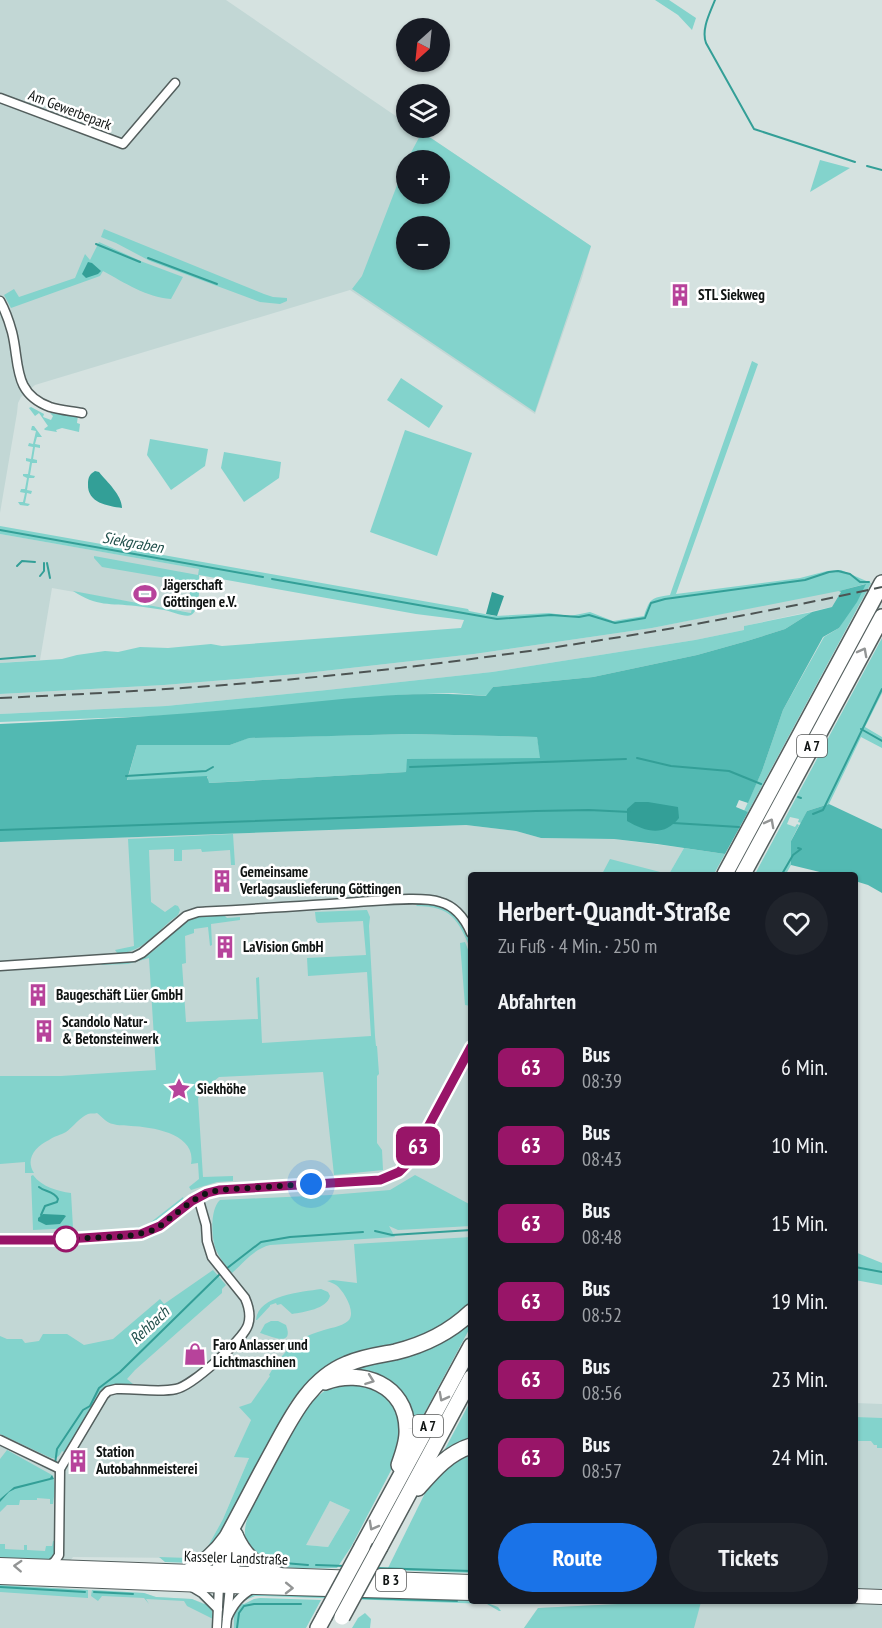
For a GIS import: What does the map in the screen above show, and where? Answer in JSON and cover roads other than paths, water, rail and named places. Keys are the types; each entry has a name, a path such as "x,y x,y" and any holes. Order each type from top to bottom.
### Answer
{"highway":[{"name":"A 7","path":"726,872 882,583"},
{"name":"A 7","path":"743,872 882,617"},
{"path":"225,1580 231,1536 238,1517 292,1415 314,1387 346,1364 407,1349 435,1338 468,1314"},
{"name":"A 7","path":"321,1622 468,1352"},
{"path":"314,1387 333,1379 358,1376 383,1386 400,1404 406,1420 406,1440 385,1505"},
{"name":"A 7","path":"339,1622 468,1384"},
{"path":"401,1508 440,1465 455,1453 468,1447"},
{"path":"231,1536 252,1561 269,1572 279,1575"},
{"path":"186,1579 231,1536"}],"main road":[{"name":"Kasseler Landstraße","path":"0,1565 79,1569 186,1579"},
{"name":"Kasseler Landstraße","path":"0,1577 225,1580 279,1575 468,1582"},
{"name":"Kasseler Landstraße","path":"225,1580 255,1587 468,1593"},
{"path":"858,1596 882,1597"}],"street":[{"name":"Am Gewerbepark","path":"0,98 123,144 175,83"},
{"path":"0,301 12,332 19,376 24,387 33,397 48,406 82,413"},
{"path":"0,966 134,957 142,953 186,916 198,912 376,901 433,900 447,904 457,912 468,927"},
{"path":"0,1240 53,1240 141,1234 160,1226 198,1197 219,1190 380,1180 399,1172 414,1153 468,1053"},
{"path":"47,1568 59,1555 59,1469 108,1391 122,1388 170,1390 187,1385 241,1337 249,1323 248,1304 245,1298 226,1276 209,1249 206,1225 198,1197"},
{"path":"0,1440 59,1469"},
{"path":"59,1555 65,1563 79,1569"},
{"path":"186,1579 218,1609"},
{"path":"217,1628 218,1609 225,1580"},
{"path":"225,1580 226,1628"},
{"path":"227,1618 238,1599 255,1587"}],"waterway":[{"path":"715,0 705,27 706,43 754,129 855,162"},
{"path":"867,166 882,170"},
{"path":"96,244 140,262"},
{"path":"148,258 217,284"},
{"name":"Siekgraben","path":"0,530 263,577"},
{"path":"17,566 22,561 35,562"},
{"path":"40,576 44,571 44,563"},
{"path":"47,563 50,578"},
{"path":"272,579 497,619 589,615 615,623 645,618 651,603 665,599 805,580 829,572 838,571 850,574 860,582 869,582"},
{"path":"0,659 35,656"},
{"path":"813,814 823,810 882,689"},
{"path":"861,729 882,741"},
{"path":"637,758 671,766 729,771 761,784"},
{"path":"410,767 626,759"},
{"path":"126,776 206,771 213,767"},
{"path":"0,830 536,811 630,812"},
{"path":"673,823 739,827"},
{"path":"783,872 793,855 801,849 798,848"},
{"path":"39,1187 54,1194 58,1199 57,1202 45,1206 41,1215"},
{"name":"Rehbach","path":"375,1231 392,1235 468,1230"},
{"name":"Rehbach","path":"226,1269 261,1242 290,1237 363,1232"},
{"name":"Rehbach","path":"858,1268 882,1272"},
{"name":"Rehbach","path":"55,1464 57,1449 83,1410 90,1406 99,1388 120,1372 221,1273"},
{"path":"263,1557 272,1562 308,1565"},
{"path":"316,1565 345,1566"},
{"path":"375,1568 468,1571"},
{"path":"0,1587 85,1592"},
{"path":"94,1592 133,1594"},
{"path":"289,1595 328,1596"},
{"path":"361,1598 457,1601"},
{"path":"237,1628 239,1613 244,1606 301,1604"}],"railway":[{"path":"0,698 245,683 466,660 675,628 882,587"}],"place":[{"name":"STL Siekweg","path":"680,295"},
{"name":"Jägerschaft Göttingen e.V.","path":"145,594"},
{"name":"Gemeinsame Verlagsauslieferung Göttingen","path":"222,881"},
{"name":"LaVision GmbH","path":"225,947"},
{"name":"Baugeschäft Lüer GmbH","path":"38,995"},
{"name":"Scandolo Natur- & Betonsteinwerk","path":"44,1031"},
{"name":"Siekhöhe","path":"179,1089"},
{"name":"Faro Anlasser und Lichtmaschinen","path":"195,1354"},
{"name":"Station Autobahnmeisterei","path":"78,1461"}]}
